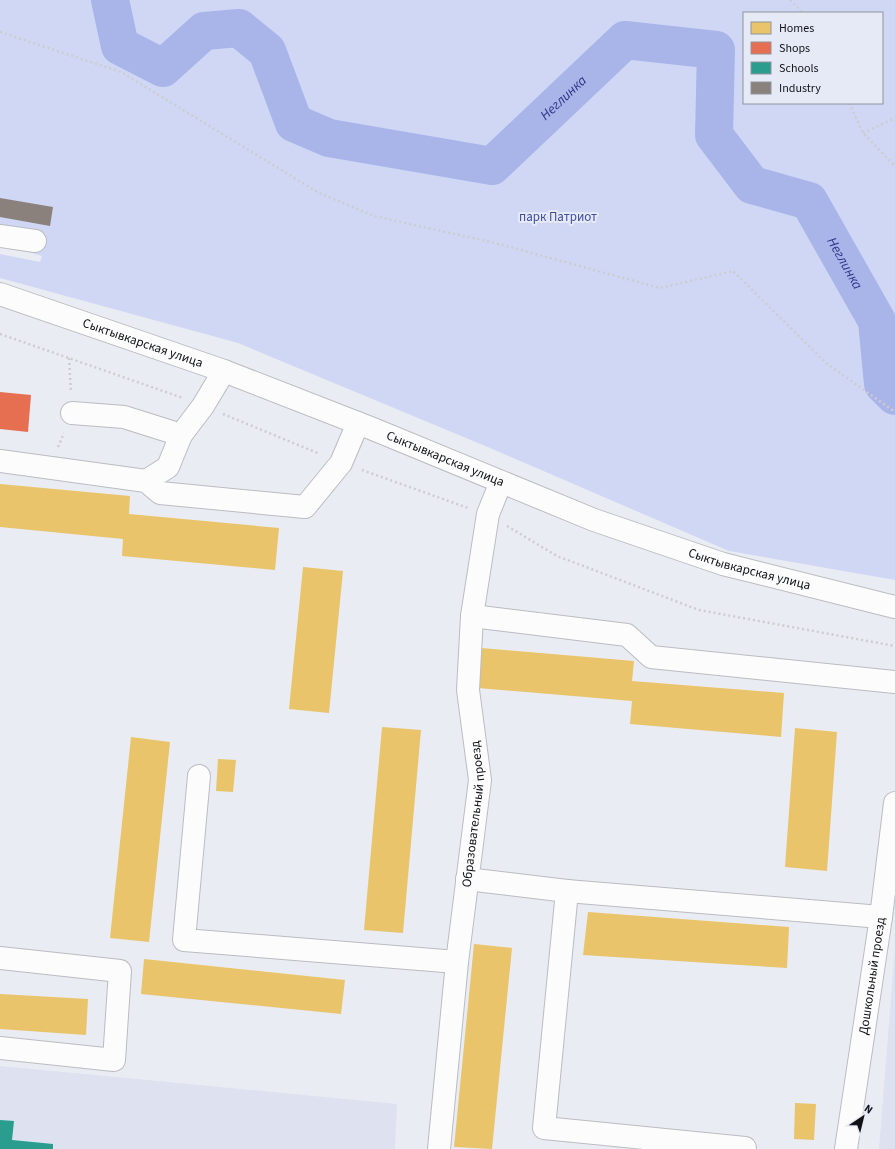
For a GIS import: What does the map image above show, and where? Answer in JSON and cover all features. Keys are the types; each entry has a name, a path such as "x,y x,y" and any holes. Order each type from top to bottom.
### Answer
{"street":[{"path":"0,236 34,241"},
{"name":"Сыктывкарская улица","path":"0,294 224,371 358,423 594,520 723,564 895,607"},
{"path":"146,481 168,467 181,435 203,406 224,371"},
{"path":"72,413 124,417 181,435"},
{"path":"0,461 146,481 160,493 305,507 341,463 358,423"},
{"name":"Образовательный проезд","path":"439,1149 457,962 480,780 468,690 472,616 488,514 501,482"},
{"path":"472,616 626,635 651,657 895,682"},
{"path":"199,776 184,940 457,962"},
{"name":"Дошкольный проезд","path":"846,1149 881,917 895,803"},
{"path":"467,879 567,891 881,917"},
{"path":"567,891 544,1128 746,1149"},
{"path":"0,958 120,971 114,1060 0,1048"}],"path":[{"path":"790,0 802,12"},
{"path":"0,32 121,72 320,193 374,216 499,244 660,288 733,270 826,363 895,412"},
{"path":"849,104 863,133 895,166"},
{"path":"863,133 895,118"},
{"path":"0,334 203,406 341,463 488,514 557,556 700,610 895,646"},
{"path":"49,467 72,413 69,358"}],"shaded area":[{"path":"895,948 895,1149 879,1149"},
{"path":"0,1066 397,1104 395,1149 0,1149"}],"green space":[{"name":"парк Патриот","path":"0,0 895,0 895,580 729,551 490,448 238,343 0,278 0,254 40,262 42,256 0,243"}],"building: Homes":[{"path":"0,484 130,496 129,514 279,528 275,570 122,556 123,539 0,527"},
{"path":"303,567 343,571 329,713 289,709"},
{"path":"481,648 634,661 632,681 784,693 781,737 630,724 632,701 478,688"},
{"path":"382,727 421,730 403,933 364,930"},
{"path":"795,728 837,732 827,871 785,867"},
{"path":"131,737 170,742 149,942 110,938"},
{"path":"218,759 236,760 233,792 216,791"},
{"path":"588,912 789,927 787,968 583,955"},
{"path":"474,944 512,948 492,1149 454,1147"},
{"path":"144,959 345,980 341,1014 141,994"},
{"path":"0,994 88,999 86,1035 0,1029"},
{"path":"795,1103 816,1104 814,1140 794,1139"}],"building: Shops":[{"path":"0,392 31,395 28,432 0,429"}],"building: Schools":[{"path":"0,1120 14,1121 12,1140 53,1144 53,1149 0,1149"}],"building: Industry":[{"path":"0,198 53,207 50,226 0,217"}],"waterway":[{"name":"Неглинка","path":"110,0 120,46 163,68 204,31 239,28 267,51 294,123 329,138 492,166 625,40 716,50 714,135 752,185 809,201 877,321 883,384 895,396"}]}
